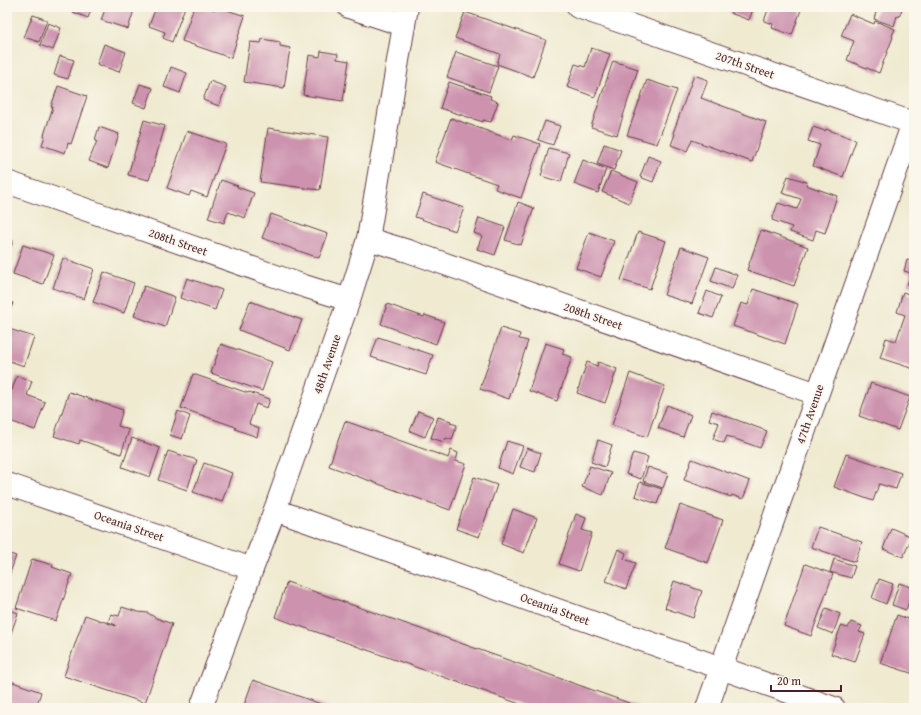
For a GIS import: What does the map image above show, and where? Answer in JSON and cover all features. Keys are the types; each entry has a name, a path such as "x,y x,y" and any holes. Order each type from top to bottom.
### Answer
{"street":[{"path":"349,7 406,16"},
{"name":"207th Street","path":"578,7 914,121"},
{"name":"48th Avenue","path":"201,708 275,510 349,300 368,239 406,16"},
{"name":"47th Avenue","path":"707,708 914,121"},
{"name":"208th Street","path":"7,182 349,300"},
{"name":"208th Street","path":"368,239 416,253 817,394"},
{"name":"Oceania Street","path":"7,484 252,569"},
{"name":"Oceania Street","path":"275,510 834,708"}],"building":[{"path":"69,7 92,7 88,18 73,12 74,9"},
{"path":"106,7 135,7 128,29 101,20"},
{"path":"156,7 185,7 172,42 163,38 165,32 149,26"},
{"path":"194,7 206,7 215,10 218,7 245,16 231,58 182,41"},
{"path":"725,7 754,7 749,20 730,13 731,9"},
{"path":"769,7 802,7 792,35 772,28 773,24 764,21"},
{"path":"871,7 903,7 899,17 897,16 894,26 874,19 877,9"},
{"path":"465,12 546,40 533,77 497,64 500,54 455,38"},
{"path":"850,14 874,24 875,21 895,29 879,73 847,60 854,41 841,36"},
{"path":"33,15 47,20 39,42 24,37"},
{"path":"48,23 61,28 53,50 40,45"},
{"path":"262,39 280,42 280,46 290,48 284,88 244,82 250,42 261,43"},
{"path":"104,44 126,52 119,72 97,64"},
{"path":"591,48 610,54 595,97 567,87 575,64 585,67"},
{"path":"321,51 338,54 337,59 349,61 343,101 303,95 309,55 320,57"},
{"path":"456,52 498,66 489,92 447,77"},
{"path":"60,56 74,60 68,79 54,75"},
{"path":"613,61 638,69 617,135 591,127"},
{"path":"171,67 187,73 180,93 164,87"},
{"path":"694,75 708,80 701,98 766,122 752,162 692,140 687,151 671,145 675,134 673,133"},
{"path":"647,80 677,90 657,144 627,135"},
{"path":"210,81 226,87 219,106 203,100"},
{"path":"449,82 491,96 490,99 498,102 491,122 483,120 483,122 440,108"},
{"path":"140,84 153,88 146,108 133,103"},
{"path":"58,86 87,96 71,144 68,143 65,153 42,145 53,107 51,107"},
{"path":"451,118 512,140 514,135 540,144 521,198 495,189 497,184 435,162"},
{"path":"144,120 165,126 149,180 128,175"},
{"path":"545,121 560,126 553,145 538,140"},
{"path":"99,127 119,134 108,168 89,161 97,141 95,140"},
{"path":"813,127 825,131 826,129 856,140 843,177 813,166 820,145 808,141"},
{"path":"268,128 328,137 320,190 260,182"},
{"path":"187,131 226,144 207,197 191,191 189,196 167,188"},
{"path":"604,144 621,150 614,170 597,164"},
{"path":"549,148 569,153 561,182 541,176"},
{"path":"648,156 661,161 653,182 640,177"},
{"path":"583,160 606,169 598,193 574,184"},
{"path":"611,171 638,182 629,203 602,192"},
{"path":"788,176 807,182 806,185 837,196 825,233 816,230 813,240 790,232 792,227 772,220 778,203 797,209 801,199 782,193"},
{"path":"221,180 254,193 245,218 228,212 224,223 208,218"},
{"path":"423,194 464,208 455,231 415,217"},
{"path":"518,202 534,208 521,245 505,240"},
{"path":"271,214 328,234 319,258 262,238"},
{"path":"479,218 505,227 495,255 477,249 482,236 474,233"},
{"path":"761,230 808,247 794,286 747,270"},
{"path":"589,232 614,241 601,277 576,268"},
{"path":"638,232 666,241 650,289 621,280"},
{"path":"7,239 13,241 7,258"},
{"path":"23,245 54,255 43,284 13,274"},
{"path":"681,247 709,257 692,304 664,295"},
{"path":"63,258 94,269 84,299 53,288"},
{"path":"907,260 914,262 914,287 907,285 911,273 904,271"},
{"path":"716,267 737,275 732,289 711,281"},
{"path":"104,272 134,283 124,313 93,302"},
{"path":"187,278 222,290 215,310 180,298"},
{"path":"144,286 175,297 165,327 134,316"},
{"path":"753,289 798,304 785,344 733,326 741,303 748,305"},
{"path":"707,291 721,297 713,318 699,313"},
{"path":"903,292 914,296 914,369 880,358 886,338 896,341 905,315 897,312"},
{"path":"7,301 13,303 7,319"},
{"path":"250,301 302,320 290,350 239,330"},
{"path":"387,304 424,317 425,315 444,322 436,344 381,324"},
{"path":"501,328 520,334 519,339 528,341 509,399 480,389"},
{"path":"9,329 34,337 24,366 7,360 7,336"},
{"path":"378,337 433,355 426,375 371,357"},
{"path":"545,343 564,349 562,354 572,357 557,401 529,391"},
{"path":"221,344 272,362 262,391 211,373"},
{"path":"587,362 597,366 598,362 617,369 605,403 577,393"},
{"path":"630,373 665,386 647,437 612,425"},
{"path":"193,374 270,399 267,408 256,404 249,424 259,428 257,437 235,429 236,427 181,408"},
{"path":"17,376 32,381 27,395 45,402 35,430 7,420 7,389 12,390"},
{"path":"871,383 910,397 898,430 859,416"},
{"path":"69,392 123,410 118,426 129,430 121,454 80,440 79,444 54,436"},
{"path":"667,405 691,415 683,437 658,428"},
{"path":"178,411 190,416 182,439 170,435"},
{"path":"418,411 433,417 425,437 410,431"},
{"path":"712,411 767,431 760,448 727,436 724,443 713,439 719,423 709,420"},
{"path":"438,417 451,421 450,423 457,425 452,440 446,438 444,442 431,438"},
{"path":"345,421 448,458 451,450 458,453 456,461 466,464 450,510 329,466"},
{"path":"132,438 160,448 150,477 122,467"},
{"path":"598,440 612,445 605,467 591,462"},
{"path":"507,441 523,446 513,474 498,468"},
{"path":"527,448 541,453 535,472 520,467"},
{"path":"168,451 197,460 187,490 158,480"},
{"path":"633,453 648,457 641,479 626,474"},
{"path":"846,454 901,473 896,489 879,484 873,501 834,487"},
{"path":"692,459 750,481 743,499 732,495 731,497 684,480"},
{"path":"204,463 232,473 222,502 193,492"},
{"path":"590,466 611,473 603,495 582,487"},
{"path":"648,467 668,474 663,488 643,481"},
{"path":"474,477 497,485 479,537 456,529"},
{"path":"640,482 662,489 657,504 635,496"},
{"path":"680,505 723,520 708,563 665,548"},
{"path":"513,509 537,518 524,553 501,544"},
{"path":"576,514 586,518 582,530 592,533 579,571 559,564"},
{"path":"818,527 862,542 855,562 811,547"},
{"path":"891,528 912,537 903,557 883,549"},
{"path":"618,549 626,553 624,559 636,563 626,589 606,581"},
{"path":"7,553 16,556 7,582"},
{"path":"32,559 53,565 52,567 72,574 56,621 16,608"},
{"path":"834,559 855,566 851,578 830,572"},
{"path":"805,564 833,574 811,636 784,626"},
{"path":"879,579 893,584 886,604 872,598"},
{"path":"674,581 702,591 693,618 665,608"},
{"path":"287,582 643,708 531,708 275,617"},
{"path":"899,583 914,588 906,610 892,605"},
{"path":"122,607 138,612 148,613 156,618 172,624 145,703 64,676 85,615 116,626 108,622 111,614 119,616"},
{"path":"826,608 840,614 833,634 818,628"},
{"path":"7,609 18,613 10,636 7,634"},
{"path":"897,615 914,621 914,674 880,663"},
{"path":"851,622 862,626 859,632 865,634 855,662 831,654 841,626 848,628"},
{"path":"7,680 41,692 36,708 7,708"},
{"path":"253,680 321,704 332,708 243,708"}]}
